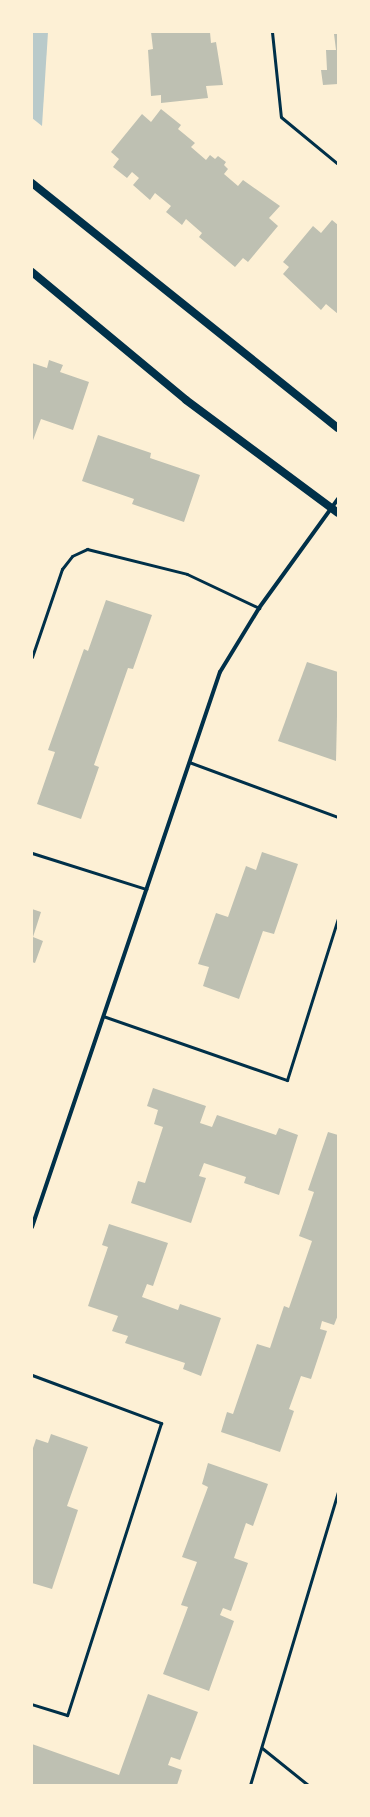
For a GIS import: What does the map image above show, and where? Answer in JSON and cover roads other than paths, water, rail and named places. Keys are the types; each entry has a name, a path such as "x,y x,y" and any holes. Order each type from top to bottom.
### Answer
{"main road":[{"path":"32,183 338,428"},
{"path":"32,272 186,400 338,513"}],"street":[{"path":"32,1227 34,1215 220,672 259,608 338,499"}],"lane":[{"path":"272,32 281,117 338,164"},
{"path":"32,657 62,569 72,556 87,550 187,574 259,608"},
{"path":"189,762 338,817"},
{"path":"32,853 146,889"},
{"path":"103,1016 287,1080 338,918"},
{"path":"32,1375 161,1423 67,1716 32,1704"},
{"path":"250,1785 338,1491"},
{"path":"262,1748 308,1785"}]}
